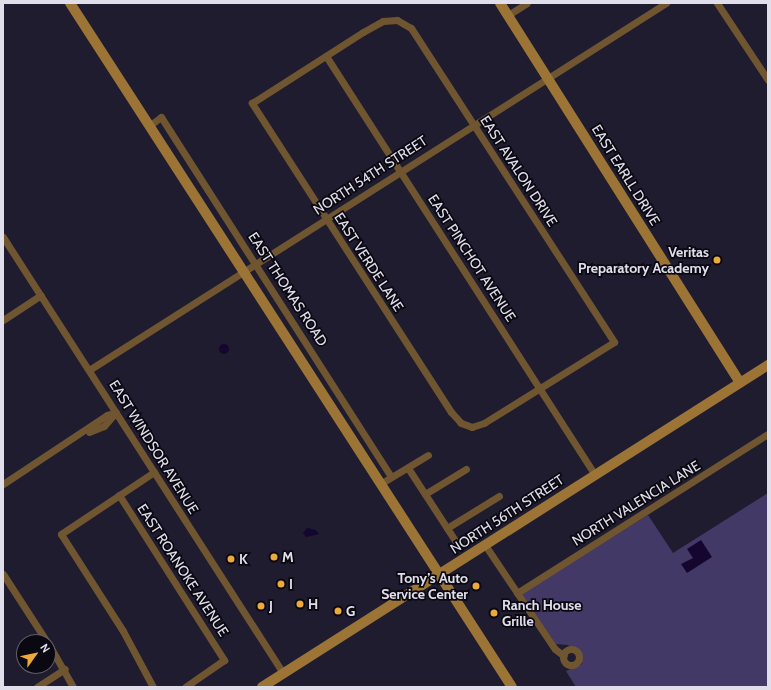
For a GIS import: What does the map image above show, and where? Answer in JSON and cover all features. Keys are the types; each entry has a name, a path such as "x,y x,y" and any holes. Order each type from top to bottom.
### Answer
{"main road":[{"name":"EAST THOMAS ROAD","path":"70,3 438,575 512,687"},
{"name":"EAST EARLL DRIVE","path":"500,3 548,76 740,382"},
{"name":"NORTH 56TH STREET","path":"262,687 594,474 768,365"}],"street":[{"path":"508,15 527,3"},
{"name":"NORTH 54TH STREET","path":"89,370 548,76 666,3"},
{"path":"718,3 768,80"},
{"name":"EAST AVALON DRIVE","path":"326,56 383,21 397,20 411,28 474,124 614,342 540,388"},
{"name":"EAST VERDE LANE","path":"326,56 252,103 326,219 451,412 461,423 472,426 484,423 540,388"},
{"name":"EAST PINCHOT AVENUE","path":"326,56 594,474"},
{"name":"EAST THOMAS ROAD","path":"149,126 161,117 391,476"},
{"name":"EAST WINDSOR AVENUE","path":"3,237 283,673"},
{"path":"3,320 41,295"},
{"path":"3,484 80,434 94,426 104,426 116,412"},
{"name":"NORTH VALENCIA LANE","path":"517,593 768,434"},
{"path":"380,484 428,455"},
{"path":"408,468 456,542"},
{"path":"425,494 466,469"},
{"path":"153,687 123,631 61,534 154,472"},
{"name":"EAST ROANOKE AVENUE","path":"119,495 224,660 193,685"},
{"path":"447,528 499,496"},
{"path":"485,545 555,649 564,656"},
{"path":"3,574 43,634"},
{"path":"56,655 65,669 73,687"},
{"path":"37,687 65,669"},
{"path":"185,687 193,685"}],"shaded area":[{"path":"222,344 226,344 229,349 226,354 222,354 219,351 219,347"},
{"path":"768,493 768,687 576,687 566,671 582,664 568,645 556,644 522,594 648,515 673,553"},
{"path":"307,528 316,530 319,534 306,537 303,533"},
{"path":"701,540 712,557 687,573 681,564 693,558 687,549"}],"place":[{"name":"Veritas Preparatory Academy","path":"717,260"},
{"name":"M","path":"274,557"},
{"name":"K","path":"231,559"},
{"name":"I","path":"281,584"},
{"name":"Tony’s Auto Service Center","path":"476,586"},
{"name":"H","path":"300,604"},
{"name":"J","path":"261,606"},
{"name":"G","path":"338,611"},
{"name":"Ranch House Grille","path":"494,613"}]}
